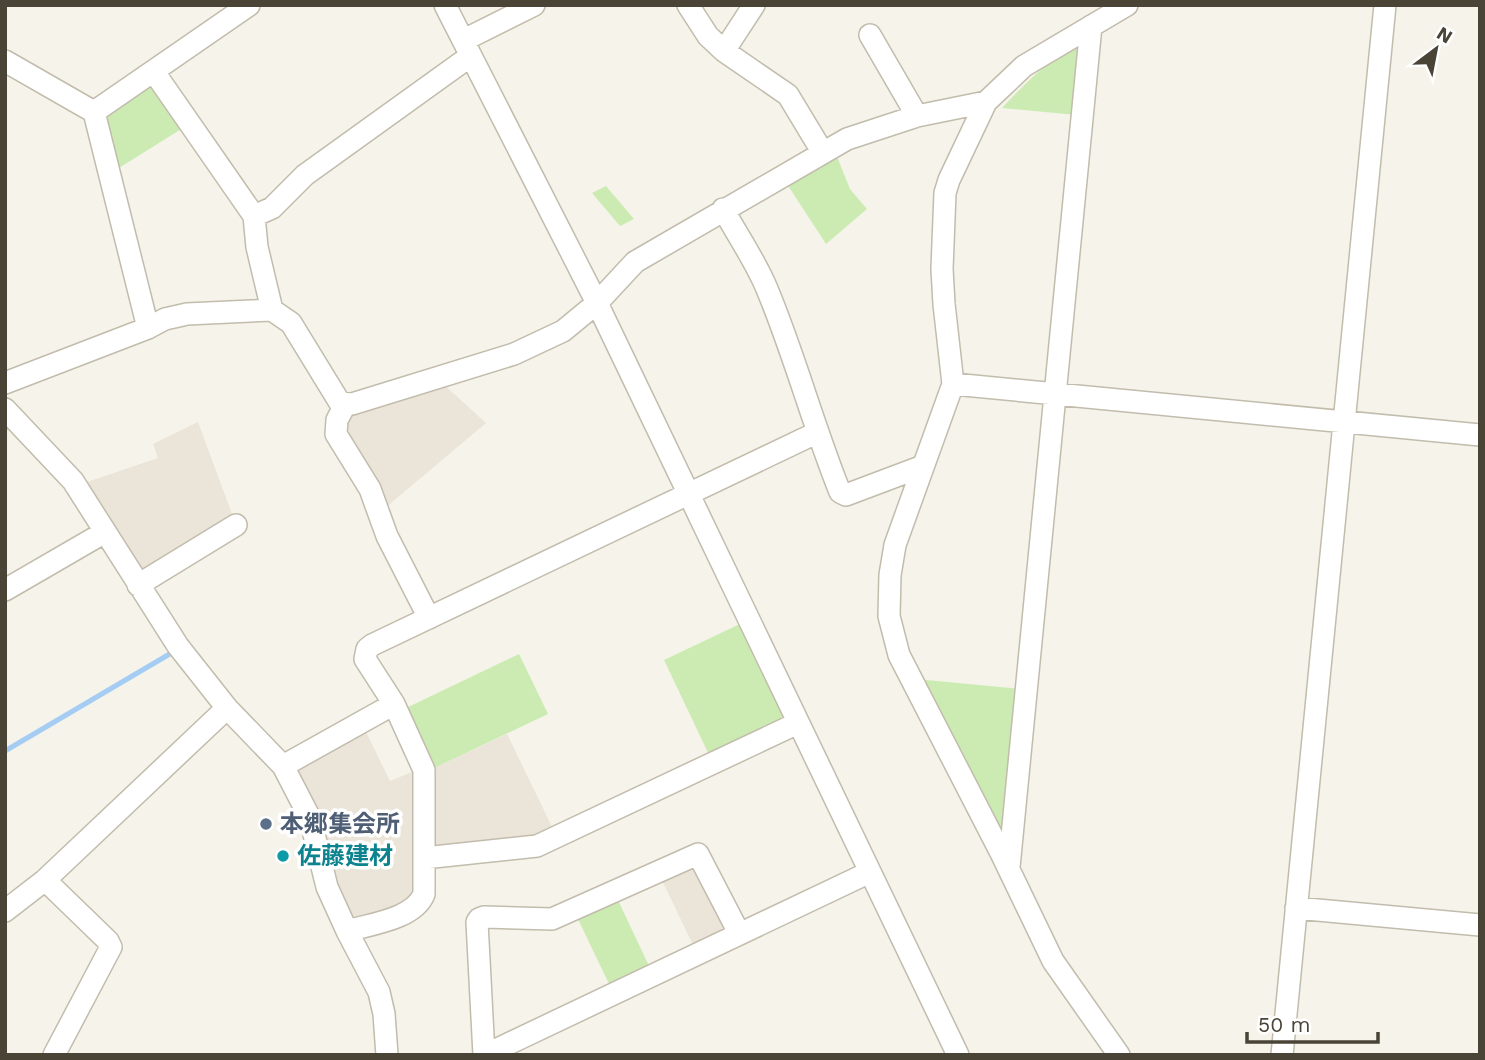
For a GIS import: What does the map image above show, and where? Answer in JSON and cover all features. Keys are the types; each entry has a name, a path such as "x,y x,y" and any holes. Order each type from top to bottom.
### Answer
{"street":[{"path":"94,112 249,5"},
{"path":"445,5 597,303 958,1055"},
{"path":"254,216 272,208 305,175 467,48 534,5"},
{"path":"688,5 708,36 724,51 788,95 823,153"},
{"path":"724,51 754,5"},
{"path":"1119,1055 1053,961 899,654 889,616 890,575 895,545 953,384 942,269 949,180 986,102 1024,65 1127,5"},
{"path":"1282,1055 1385,5"},
{"path":"1008,870 1091,26"},
{"path":"870,35 917,116"},
{"path":"5,61 94,112 148,328"},
{"path":"154,72 254,216 257,247 272,310"},
{"path":"5,383 165,319 187,314 272,310 291,323 340,403 345,405 514,354 563,331 597,303 635,262 848,139 917,116 986,102"},
{"path":"723,209 766,286 796,364 816,433 840,492 846,495 923,466"},
{"path":"953,384 1480,435"},
{"path":"345,405 337,420 336,434 370,489 387,536 429,618"},
{"path":"5,409 73,481 178,646 227,709 284,766 310,818 327,887 379,992 384,1014 387,1055"},
{"path":"347,932 413,908 422,901 424,894 424,770 394,704 365,659 368,649 816,433"},
{"path":"138,585 236,525"},
{"path":"5,590 104,532"},
{"path":"284,766 394,704"},
{"path":"5,911 45,880 227,709"},
{"path":"424,858 537,846 798,723"},
{"path":"739,933 698,854 552,919 479,919 477,922 484,1055 870,872"},
{"path":"45,880 111,947 54,1055"},
{"path":"1296,908 1480,925"}],"shaded area":[{"path":"441,382 486,423 384,509 342,435 345,415"},
{"path":"198,422 235,522 143,579 81,484 158,458 153,444"},
{"path":"364,728 390,781 417,770 419,892 410,904 348,924 290,769"},
{"path":"507,734 555,833 536,842 432,848 430,770"},
{"path":"697,858 731,930 694,947 660,876"}],"green space":[{"path":"1074,49 1082,50 1076,115 1002,108 1046,65"},
{"path":"146,85 153,85 183,128 114,171 103,114"},
{"path":"836,154 850,189 867,209 826,244 785,181"},
{"path":"606,186 634,219 620,226 592,193"},
{"path":"742,623 789,721 711,759 664,660"},
{"path":"519,654 548,714 430,770 404,709"},
{"path":"916,679 1020,689 1004,849"},
{"path":"616,896 650,968 610,986 576,915"}],"waterway":[{"path":"5,425 8,427 5,428"},
{"path":"5,751 173,652"}],"place":[{"name":"本郷集会所","path":"266,824"},
{"name":"佐藤建材","path":"283,856"}]}
